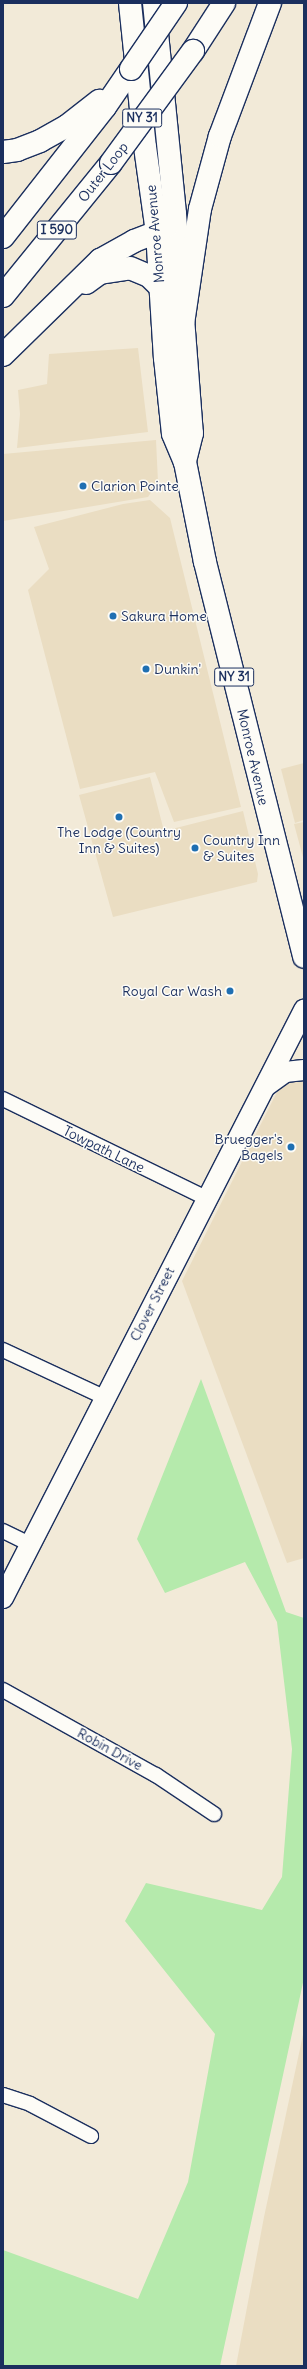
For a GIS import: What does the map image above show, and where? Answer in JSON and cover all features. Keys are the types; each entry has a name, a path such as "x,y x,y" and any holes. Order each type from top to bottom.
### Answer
{"main road":[{"name":"Monroe Avenue","path":"130,3 145,147 157,232 160,287 173,434 185,462 205,562 296,906 304,957"},
{"name":"Monroe Avenue","path":"154,3 175,214 192,433 185,462"},
{"path":"3,152 17,150 40,141 67,126 104,102 131,70 176,3"},
{"name":"Outer Loop","path":"3,296 111,163 193,51 224,3"},
{"path":"183,324 200,209 220,136 270,3"},
{"name":"I 590","path":"3,237 104,102"},
{"path":"3,355 100,260 134,241 157,232 167,226 175,214"},
{"path":"53,305 100,273 130,268 149,276 160,287"},
{"name":"Clover Street","path":"3,1598 32,1545 104,1397 304,1010"},
{"path":"263,1088 285,1072 304,1070"}],"street":[{"name":"Towpath Lane","path":"3,1099 206,1198"},
{"path":"3,1350 104,1397"},
{"path":"3,1531 32,1545"},
{"name":"Robin Drive","path":"3,1690 156,1775 214,1814"},
{"path":"3,2095 30,2104 91,2136"}],"shaded area":[{"path":"138,348 148,432 17,448 20,414 18,390 47,384 49,354"},
{"path":"156,440 158,482 148,497 3,521 3,454"},
{"path":"150,500 170,518 241,807 174,822 155,772 80,789 28,590 49,569 34,527 123,504"},
{"path":"304,763 304,820 295,823 281,769"},
{"path":"150,777 164,831 243,811 258,874 257,882 113,917 79,795"},
{"path":"304,822 304,861 294,824"},
{"path":"304,1076 304,1558 287,1563 182,1281 282,1082"},
{"path":"304,2030 304,2366 236,2366 264,2217"}],"green space":[{"path":"201,1379 286,1612 304,1618 304,1978 220,2366 3,2366 3,2250 138,2299 188,2182 215,2034 125,1921 146,1883 262,1910 282,1877 292,1749 277,1622 245,1562 165,1593 137,1539"}],"place":[{"name":"Clarion Pointe","path":"83,486"},
{"name":"Sakura Home","path":"113,616"},
{"name":"Dunkin'","path":"146,669"},
{"name":"The Lodge (Country Inn & Suites)","path":"119,817"},
{"name":"Country Inn & Suites","path":"195,848"},
{"name":"Royal Car Wash","path":"230,991"},
{"name":"Bruegger's Bagels","path":"291,1147"}]}
